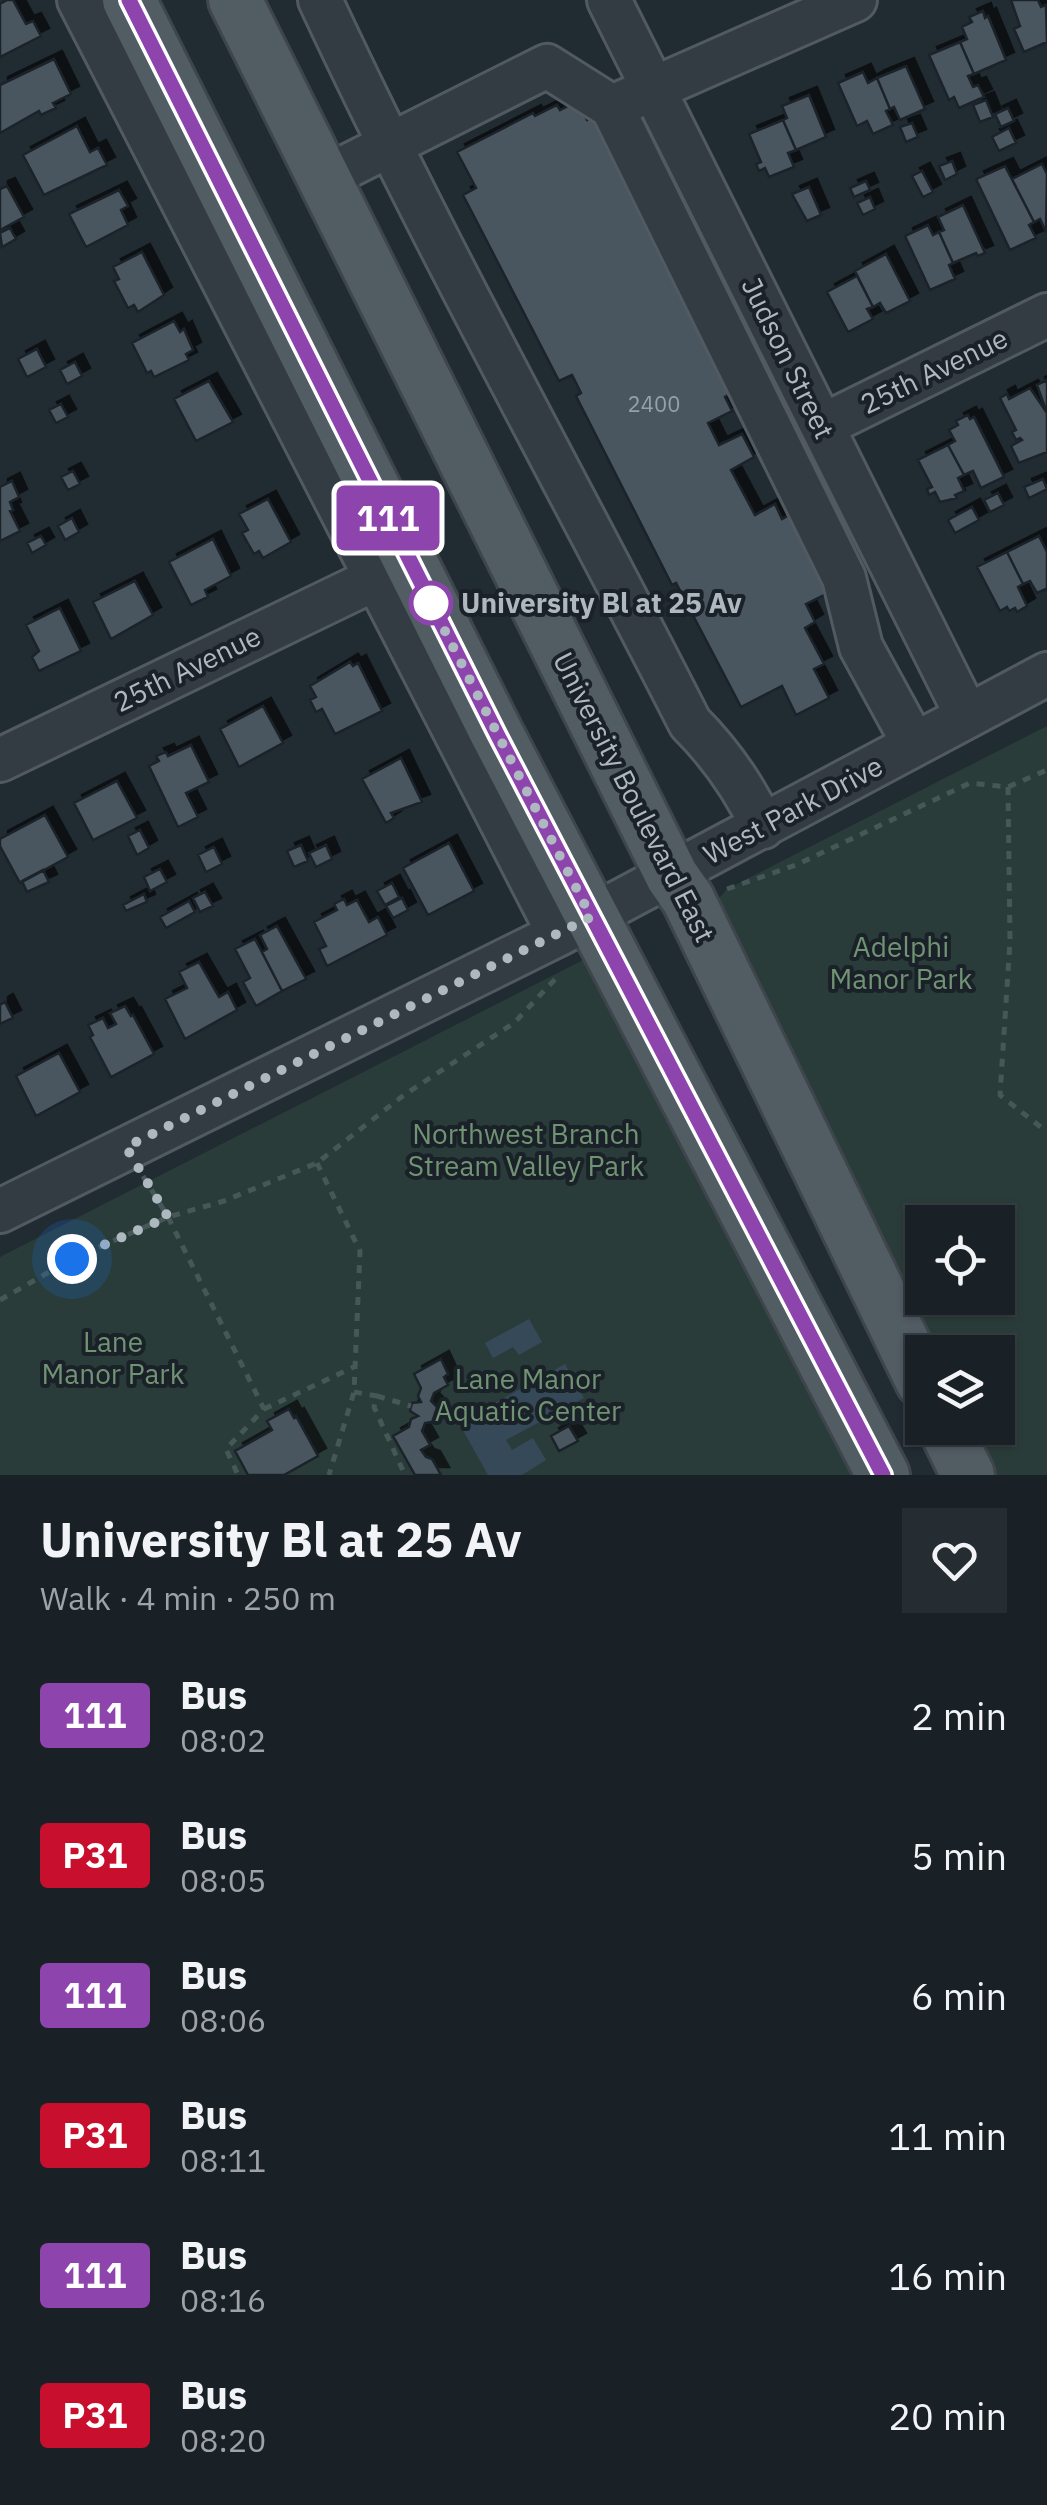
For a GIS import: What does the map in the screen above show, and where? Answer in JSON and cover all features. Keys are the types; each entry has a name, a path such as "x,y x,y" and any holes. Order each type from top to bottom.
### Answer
{"main road":[{"path":"129,0 572,941 882,1475"},
{"name":"University Boulevard East","path":"235,0 696,884 688,899 905,1346"}],"street":[{"path":"79,0 375,579 572,941"},
{"path":"320,0 392,144 420,212 506,367 690,723 746,791 763,827"},
{"name":"Judson Street","path":"610,0 967,716"},
{"path":"612,107 854,0"},
{"path":"326,177 546,66 612,107 844,578 861,647 914,744"},
{"name":"25th Avenue","path":"822,426 1047,315"},
{"name":"25th Avenue","path":"3,752 375,579"},
{"name":"West Park Drive","path":"0,1210 126,1147 696,884 763,827 1047,674"}],"path":[{"path":"696,884 796,865 970,783 1008,786 1047,770"},
{"path":"1008,786 1010,941 1000,1095 1047,1132"},
{"path":"0,1300 72,1259 168,1217 224,1201 317,1162 404,1095 514,1022 572,941"},
{"path":"126,1147 168,1217 264,1409"},
{"path":"317,1162 360,1251 354,1392 328,1475"},
{"path":"238,1475 226,1449 264,1409 356,1366"},
{"path":"354,1392 412,1406"},
{"path":"376,1396 374,1407 405,1475"}],"green space":[{"name":"Adelphi Manor Park","path":"1047,726 1047,1475 997,1475 982,1445 1015,1445 1015,1335 927,1335 917,1315 1015,1315 1015,1205 905,1205 905,1290 716,902 727,889"},
{"name":"Northwest Branch Stream Valley Park","path":"591,956 855,1475 0,1475 0,1257"}],"water":[{"path":"529,1319 542,1342 519,1355 513,1347 493,1358 485,1343"},
{"path":"565,1364 584,1398 506,1440 512,1450 533,1438 546,1460 522,1475 488,1475 459,1423"}],"building":[{"path":"13,0 26,24 33,21 41,36 0,57 0,4"},
{"path":"1011,0 1038,0 1041,7 1046,5 1047,42 1024,52 1014,29 1020,26"},
{"path":"983,11 1006,60 974,74 960,42 967,39 962,27 972,22 969,17"},
{"path":"960,42 974,74 968,76 984,97 959,108 954,97 949,100 929,55"},
{"path":"54,59 71,94 53,103 56,108 41,115 39,111 0,133 0,85"},
{"path":"906,66 925,109 900,120 894,107 890,109 877,78"},
{"path":"863,72 868,83 877,78 893,125 873,134 867,121 857,126 838,83"},
{"path":"809,95 826,137 796,150 783,120 787,118 782,106"},
{"path":"986,100 993,117 980,122 973,105"},
{"path":"578,101 587,120 592,117 654,235 730,338 708,350 731,393 725,397 732,411 708,423 719,445 742,434 754,457 731,470 755,515 775,504 782,519 791,514 830,592 806,604 815,622 805,628 824,664 814,669 829,698 796,715 782,686 741,707 676,583 672,585 576,396 581,393 572,375 559,381 463,195 476,188 457,152 533,113 535,116 557,105 560,110"},
{"path":"1008,108 1014,121 1001,127 995,114"},
{"path":"783,120 796,150 788,153 794,167 769,177 765,168 759,171 756,164 761,162 749,134"},
{"path":"912,123 918,137 906,142 900,127"},
{"path":"77,126 90,152 98,148 107,165 44,195 23,155"},
{"path":"1009,128 1016,143 999,151 992,137"},
{"path":"952,161 957,174 945,180 939,166"},
{"path":"1042,164 1047,174 1046,232 1040,219 1034,222 1012,179"},
{"path":"1005,166 1034,222 1029,225 1036,238 1010,250 976,179"},
{"path":"922,171 933,192 923,197 912,176"},
{"path":"866,181 870,190 854,197 850,188"},
{"path":"7,186 24,217 0,230 0,189"},
{"path":"809,187 821,215 807,221 792,194"},
{"path":"119,190 128,206 121,210 128,225 86,247 69,214"},
{"path":"870,197 875,209 863,215 857,203"},
{"path":"963,205 985,253 953,263 939,232 944,230 938,217"},
{"path":"928,225 933,235 939,232 953,263 949,265 955,279 930,290 905,236"},
{"path":"10,228 16,239 2,247 0,233"},
{"path":"142,252 164,295 138,312 134,305 128,308 114,281 119,279 113,267"},
{"path":"886,254 910,301 886,313 880,303 873,307 855,271"},
{"path":"857,276 873,307 867,309 873,319 848,332 827,292"},
{"path":"174,321 180,332 184,329 193,350 186,354 189,360 154,377 151,371 147,373 132,343"},
{"path":"37,349 46,367 27,377 18,359"},
{"path":"75,362 82,376 67,384 60,370"},
{"path":"1047,380 1047,413 1037,385"},
{"path":"209,381 233,422 196,441 174,399"},
{"path":"1030,388 1047,413 1047,452 1019,463 1011,446 1022,440 1016,440 1012,432 1016,430 1000,398 1007,394 1009,399"},
{"path":"61,404 68,417 56,423 49,410"},
{"path":"968,415 970,419 974,417 1004,477 981,488 973,471 964,475 948,445 955,441 949,430"},
{"path":"948,445 964,475 958,478 964,491 955,495 957,498 940,502 935,492 929,495 927,489 932,487 918,460"},
{"path":"73,471 80,484 68,490 61,477"},
{"path":"1043,479 1047,489 1029,498 1024,487"},
{"path":"12,481 19,497 10,502 10,511 20,531 0,541 0,487"},
{"path":"998,493 1004,505 990,512 984,500"},
{"path":"268,499 291,542 263,558 259,551 254,554 242,533 248,530 239,514"},
{"path":"972,507 979,520 955,533 948,520"},
{"path":"72,518 79,532 65,540 58,526"},
{"path":"41,536 46,545 32,553 27,543"},
{"path":"1039,536 1047,552 1047,591 1037,593 1030,581 1023,584 1007,552"},
{"path":"213,539 231,576 205,590 208,597 191,605 169,562"},
{"path":"1007,552 1023,584 1018,587 1027,606 1017,612 1007,607 1000,611 977,567"},
{"path":"135,581 153,615 111,639 93,602"},
{"path":"60,608 81,651 39,671 32,657 39,651 26,625"},
{"path":"350,662 353,666 358,663 382,711 335,734 322,709 316,712 310,700 316,697 310,686"},
{"path":"263,706 283,743 239,767 220,729"},
{"path":"191,745 209,782 186,793 198,817 178,827 149,766 159,761 156,756 166,752 168,756"},
{"path":"401,758 422,802 391,813 394,818 386,823 362,779"},
{"path":"117,781 137,818 93,840 74,803"},
{"path":"45,815 68,857 20,883 0,839"},
{"path":"140,830 149,848 137,855 128,836"},
{"path":"449,843 474,891 428,915 403,868"},
{"path":"301,845 308,861 294,867 287,851"},
{"path":"326,845 332,859 316,867 309,853"},
{"path":"214,847 222,864 206,872 198,855"},
{"path":"160,869 167,882 150,891 144,877"},
{"path":"43,870 49,882 27,892 22,881"},
{"path":"392,883 399,897 385,905 377,891"},
{"path":"205,892 213,906 200,912 193,898"},
{"path":"144,894 147,902 126,911 123,905"},
{"path":"402,898 408,910 393,918 386,906"},
{"path":"344,899 347,905 357,900 369,922 378,917 387,935 327,966 319,949 326,946 314,922 337,910 334,904"},
{"path":"189,901 195,912 166,928 160,917"},
{"path":"277,926 306,979 282,991 262,952 267,949 260,935"},
{"path":"255,939 282,991 256,1006 243,982 250,978 235,949"},
{"path":"199,962 219,997 228,992 237,1010 185,1039 165,999 187,988 179,972"},
{"path":"5,1002 13,1018 0,1024 0,1005"},
{"path":"125,1006 154,1054 111,1077 90,1037 93,1035 88,1025 103,1018 108,1028 116,1024 110,1013"},
{"path":"59,1053 80,1092 36,1116 16,1076"},
{"path":"441,1359 448,1385 434,1393 431,1401 440,1410 437,1421 425,1423 422,1431 430,1445 421,1450 441,1475 415,1475 393,1436 418,1416 410,1411 412,1403 421,1402 421,1388 414,1374"},
{"path":"289,1409 318,1456 284,1475 248,1475 235,1451 272,1430 267,1421"},
{"path":"569,1426 578,1441 559,1451 551,1436"}],"bus line":[{"name":"111","path":"129,0 497,734 883,1475"}],"place":[{"name":"University Bl at 25 Av","path":"431,603"}],"route":[{"path":"72,1259 168,1217 126,1147 591,917 427,596 431,603"}],"park label":[{"name":"Lane Manor Park","path":"113,1358"},
{"name":"Lane Manor Aquatic Center","path":"528,1395"}]}
